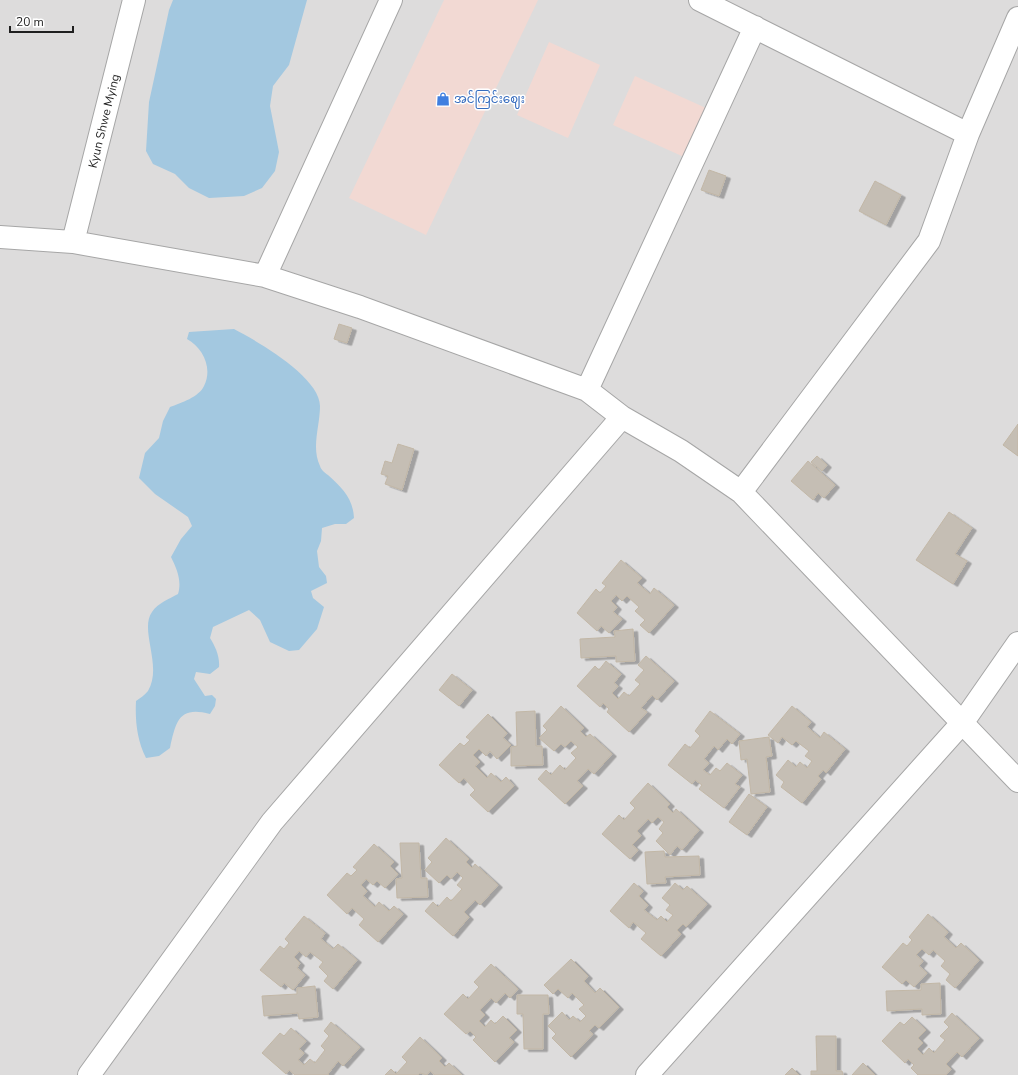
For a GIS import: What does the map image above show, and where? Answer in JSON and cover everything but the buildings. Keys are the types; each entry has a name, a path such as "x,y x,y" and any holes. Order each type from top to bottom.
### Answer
{"street":[{"name":"Kyun Shwe Mying","path":"73,242 134,0"},
{"path":"265,276 391,0"},
{"path":"700,0 968,134"},
{"path":"741,492 929,241 968,134 1018,18"},
{"path":"588,390 755,27"},
{"path":"0,237 73,242 265,276 360,307 588,390 622,417 681,451 741,492 1018,781"},
{"path":"89,1075 272,822 622,417"},
{"path":"647,1075 963,722 1018,643"}],"shaded area":[{"path":"0,0 1018,0 1018,1075 0,1075"},
{"name":"အင်ကြင်းဈေး","path":"444,0 538,0 426,235 349,198"},
{"name":"အင်ကြင်းဈေး","path":"549,42 600,65 568,138 517,115"},
{"path":"635,76 706,108 684,157 613,125"}],"water":[{"path":"173,0 307,0 289,65 273,86 270,106 279,152 275,171 262,188 244,196 209,198 189,188 175,174 153,164 146,151 149,102 169,10"},
{"path":"234,329 286,361 310,383 317,395 320,406 316,444 317,459 322,470 338,484 346,494 353,511 354,518 346,524 335,524 322,528 321,541 317,551 319,567 326,576 327,583 311,591 313,598 324,607 317,629 299,650 289,651 270,642 260,620 249,610 213,627 210,638 218,655 219,667 210,674 196,672 194,679 205,696 212,695 216,699 215,706 210,714 192,712 185,714 177,723 170,748 159,756 146,758 136,723 136,701 148,691 152,681 153,671 148,628 149,620 152,612 157,606 178,594 179,580 171,557 181,539 192,526 188,517 155,494 139,478 145,453 159,438 163,421 170,407 189,399 202,390 207,379 207,366 205,359 198,348 187,339 189,332"}],"place":[{"name":"အင်ကြင်းဈေး","path":"443,99"}]}
